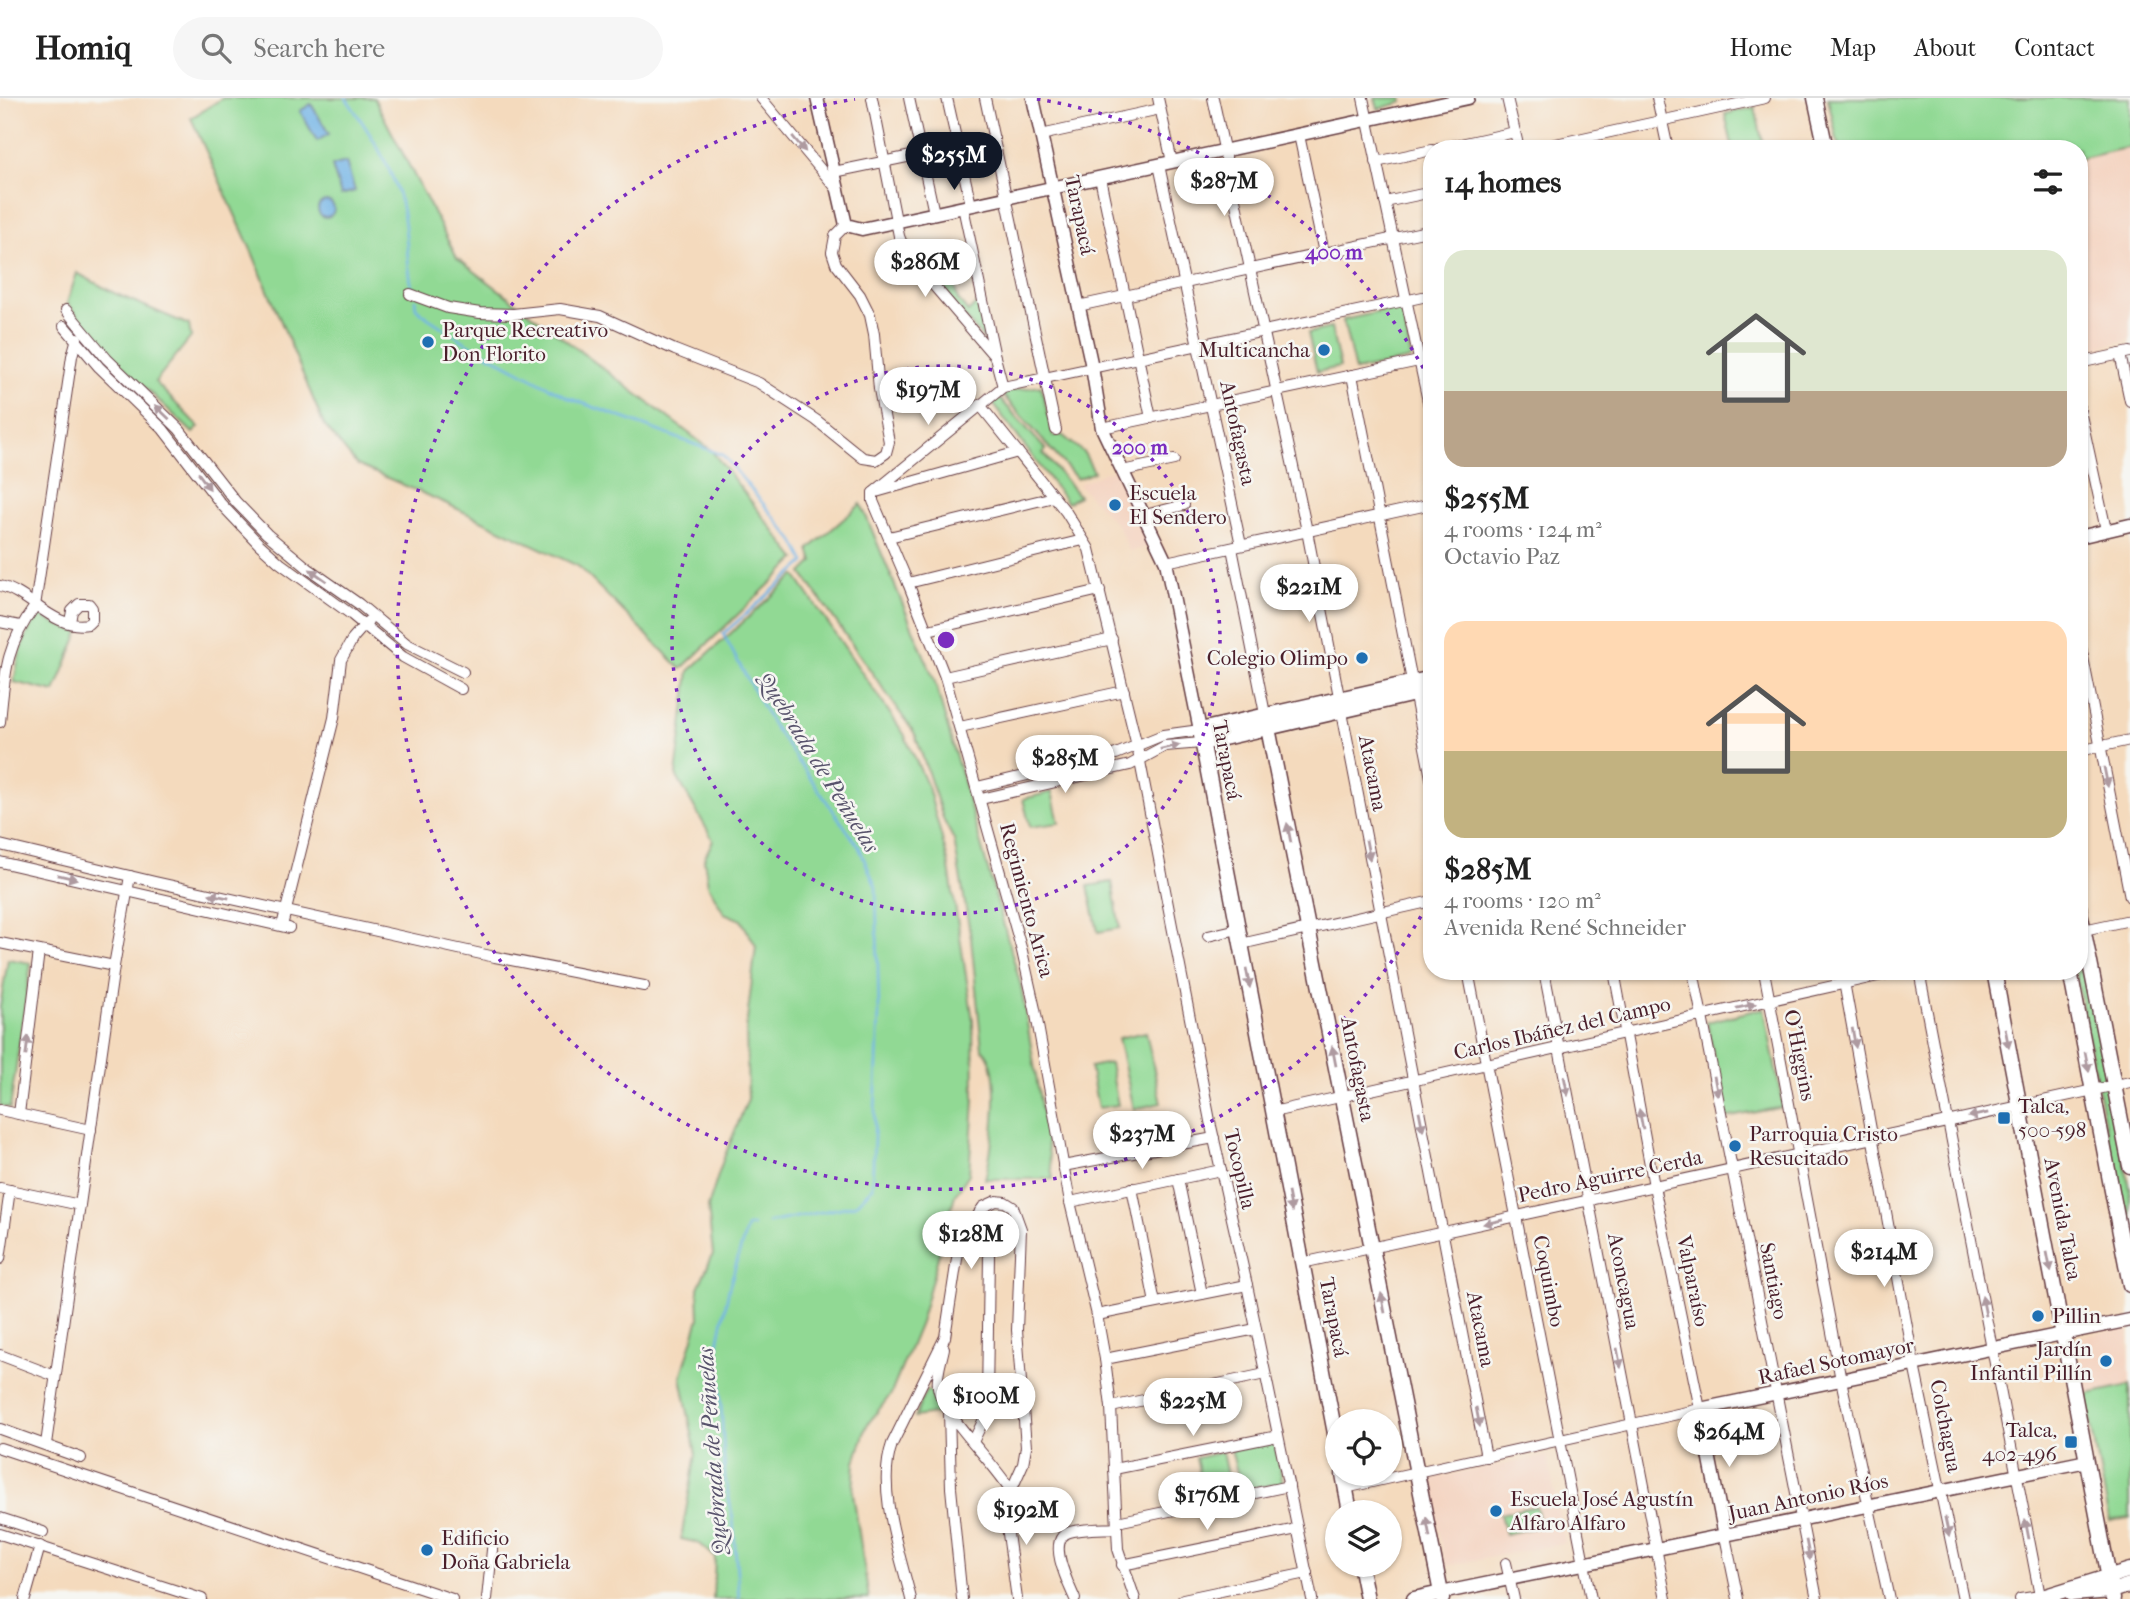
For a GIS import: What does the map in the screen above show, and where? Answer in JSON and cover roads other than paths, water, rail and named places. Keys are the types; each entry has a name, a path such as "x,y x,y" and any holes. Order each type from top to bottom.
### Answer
{"main road":[{"path":"1815,98 1820,140"},
{"path":"1201,737 1413,688 1423,683"},
{"path":"1413,688 1423,689"},
{"name":"Antofagasta","path":"1267,722 1442,1596"},
{"name":"Tarapacá","path":"1201,737 1330,1409"},
{"path":"2088,963 2130,1166"},
{"name":"Avenida Talca","path":"1996,980 2112,1589"},
{"path":"2072,980 2130,1285"},
{"path":"2112,1589 2130,1570"},
{"path":"1363,1577 1367,1599"},
{"path":"2043,1596 2130,1585"},
{"name":"Juan Antonio Ríos","path":"1414,1599 1442,1596"}],"street":[{"path":"761,98 838,190"},
{"path":"817,98 846,225"},
{"path":"872,98 899,236 905,252 995,357"},
{"path":"909,98 934,213"},
{"path":"947,98 995,357 1003,387"},
{"path":"985,98 1056,429"},
{"name":"Tarapacá","path":"1033,98 1092,367 1102,428 1166,562 1201,737"},
{"name":"Antofagasta","path":"1158,98 1165,164 1184,283 1210,405 1267,722"},
{"name":"Atacama","path":"1213,98 1307,531 1486,1457"},
{"path":"1363,98 1419,361 1423,369"},
{"path":"846,225 862,229 1468,98"},
{"path":"1507,98 1517,140"},
{"path":"1657,98 1666,140"},
{"path":"1573,140 1765,98"},
{"path":"1041,135 1160,109"},
{"path":"1479,140 1515,132"},
{"path":"1299,135 1324,253"},
{"path":"834,172 993,139"},
{"path":"1376,162 1423,152"},
{"path":"1101,178 1151,418"},
{"path":"1385,202 1423,194"},
{"path":"414,295 448,308 480,313 513,314 560,309 600,316 675,350 759,383 816,420 863,458 876,460 886,453 889,442 876,374 873,325 866,304 836,264 832,252 835,236 846,225"},
{"path":"1078,306 1423,232"},
{"path":"873,493 1003,387 1423,297"},
{"path":"66,310 115,368 179,429 236,502 260,528 407,644 463,672"},
{"path":"64,326 113,381 169,435 239,525 280,563 403,657 461,689"},
{"path":"0,722 2,689 9,653 20,626 35,606 76,341 81,329"},
{"path":"2088,361 2125,353 2130,401"},
{"path":"1102,428 1419,361"},
{"path":"1352,375 1423,738"},
{"name":"Tocopilla","path":"980,405 1054,497 1089,550 1137,746 1214,1138 1312,1599"},
{"path":"2088,447 2106,530"},
{"path":"873,493 1018,452"},
{"path":"1122,471 1174,460"},
{"name":"Regimiento Arica","path":"873,493 873,501 945,677 981,799 1027,974 1070,1202 1105,1359 1111,1407 1118,1549 1135,1599"},
{"path":"889,537 1054,497"},
{"path":"1145,515 1184,505"},
{"path":"1166,562 1423,506"},
{"path":"2088,535 2130,526"},
{"path":"908,583 1083,540"},
{"path":"0,586 21,593 35,606 69,622"},
{"path":"928,630 1100,590"},
{"path":"0,862 286,927 286,910 334,718 341,660 347,646 373,616"},
{"path":"0,622 20,626"},
{"path":"945,677 1112,639"},
{"path":"2088,685 2130,897"},
{"path":"960,727 1124,691"},
{"path":"977,787 1116,754 1163,735 1201,737"},
{"path":"981,799 1120,767 1140,761 1165,746 1201,737"},
{"path":"2088,749 2130,740"},
{"path":"0,845 550,969 644,986"},
{"path":"46,1444 114,966 130,876"},
{"path":"1241,944 1423,903"},
{"path":"2088,929 2130,920"},
{"path":"1208,936 1238,929"},
{"path":"0,943 114,966"},
{"path":"19,1114 38,951"},
{"name":"Coquimbo","path":"1470,980 1591,1599"},
{"name":"Aconcagua","path":"1546,980 1666,1599"},
{"name":"Valparaíso","path":"1616,980 1654,1186 1738,1599"},
{"name":"Santiago","path":"1695,980 1817,1599"},
{"name":"O'Higgins","path":"1766,980 1841,1380 1889,1599"},
{"name":"Colchagua","path":"1844,980 1914,1364 1963,1599"},
{"name":"Carlos Ibáñez del Campo","path":"1273,1112 1862,980"},
{"path":"1921,980 2017,1476 2043,1596 2020,1599"},
{"name":"Pedro Aguirre Cerda","path":"1302,1263 2130,1082"},
{"path":"0,1110 91,1130"},
{"path":"1063,1166 1214,1138"},
{"path":"1070,1202 1221,1170"},
{"path":"1178,1179 1202,1294"},
{"path":"1132,1188 1155,1303"},
{"path":"0,1259 5,1189 80,1205"},
{"path":"1011,1491 1003,1476 949,1411 938,1387 959,1246 980,1210 996,1201 1013,1207 1020,1223 1021,1235 1017,1278 1017,1330 1026,1447 1023,1464 1006,1506 1017,1599"},
{"path":"973,1442 984,1419 986,1401 989,1254 980,1210"},
{"path":"1097,1315 1247,1285"},
{"name":"Rafael Sotomayor","path":"1402,1474 2130,1320"},
{"path":"1105,1359 1256,1329"},
{"path":"911,1599 887,1495 885,1470 892,1444 945,1337"},
{"path":"0,1355 55,1376"},
{"path":"1111,1407 1265,1374"},
{"path":"922,1381 938,1387"},
{"path":"949,1411 951,1488 962,1599"},
{"path":"0,1429 81,1458"},
{"path":"1114,1469 1278,1436"},
{"path":"0,1448 452,1599"},
{"name":"Juan Antonio Ríos","path":"1442,1596 1510,1579 2087,1461"},
{"path":"1074,1599 1060,1562 1059,1546 1062,1537 1069,1532 1117,1525 1289,1486"},
{"path":"0,1518 43,1532"},
{"path":"1122,1565 1297,1529"},
{"path":"0,1534 202,1599"},
{"path":"487,1599 493,1540"},
{"path":"25,1599 40,1546"},
{"path":"1506,1563 1514,1599"},
{"path":"1183,1599 1307,1573"}],"water":[{"path":"311,104 329,134 317,141 300,111"},
{"path":"346,162 355,191 341,195 332,166"},
{"path":"323,201 329,201 334,209 332,215 323,217 318,212 318,206"}],"waterway":[{"name":"Quebrada de Peñuelas","path":"346,98 378,148 397,189 403,213 413,293"},
{"name":"Quebrada de Peñuelas","path":"415,300 416,308 465,342 569,398 723,455 794,541 805,562 723,634 772,724 859,847 876,887 879,1011 872,1188 855,1205 768,1223"},
{"name":"Quebrada de Peñuelas","path":"739,1599 733,1519 725,1478 718,1344 729,1288 747,1227 753,1226"}],"place":[{"name":"Parque Recreativo Don Florito","path":"428,342"},
{"name":"Multicancha","path":"1324,350"},
{"name":"Escuela El Sendero","path":"1115,505"},
{"name":"Colegio Olimpo","path":"1362,658"},
{"name":"Talca, 500-598","path":"2004,1118"},
{"name":"Parroquia Cristo Resucitado","path":"1735,1146"},
{"name":"Pillin","path":"2038,1316"},
{"name":"Jardín Infantil Pillín","path":"2106,1361"},
{"name":"Talca, 402-496","path":"2071,1442"},
{"name":"Escuela José Agustín Alfaro Alfaro","path":"1496,1511"},
{"name":"Edificio Doña Gabriela","path":"427,1550"}]}
